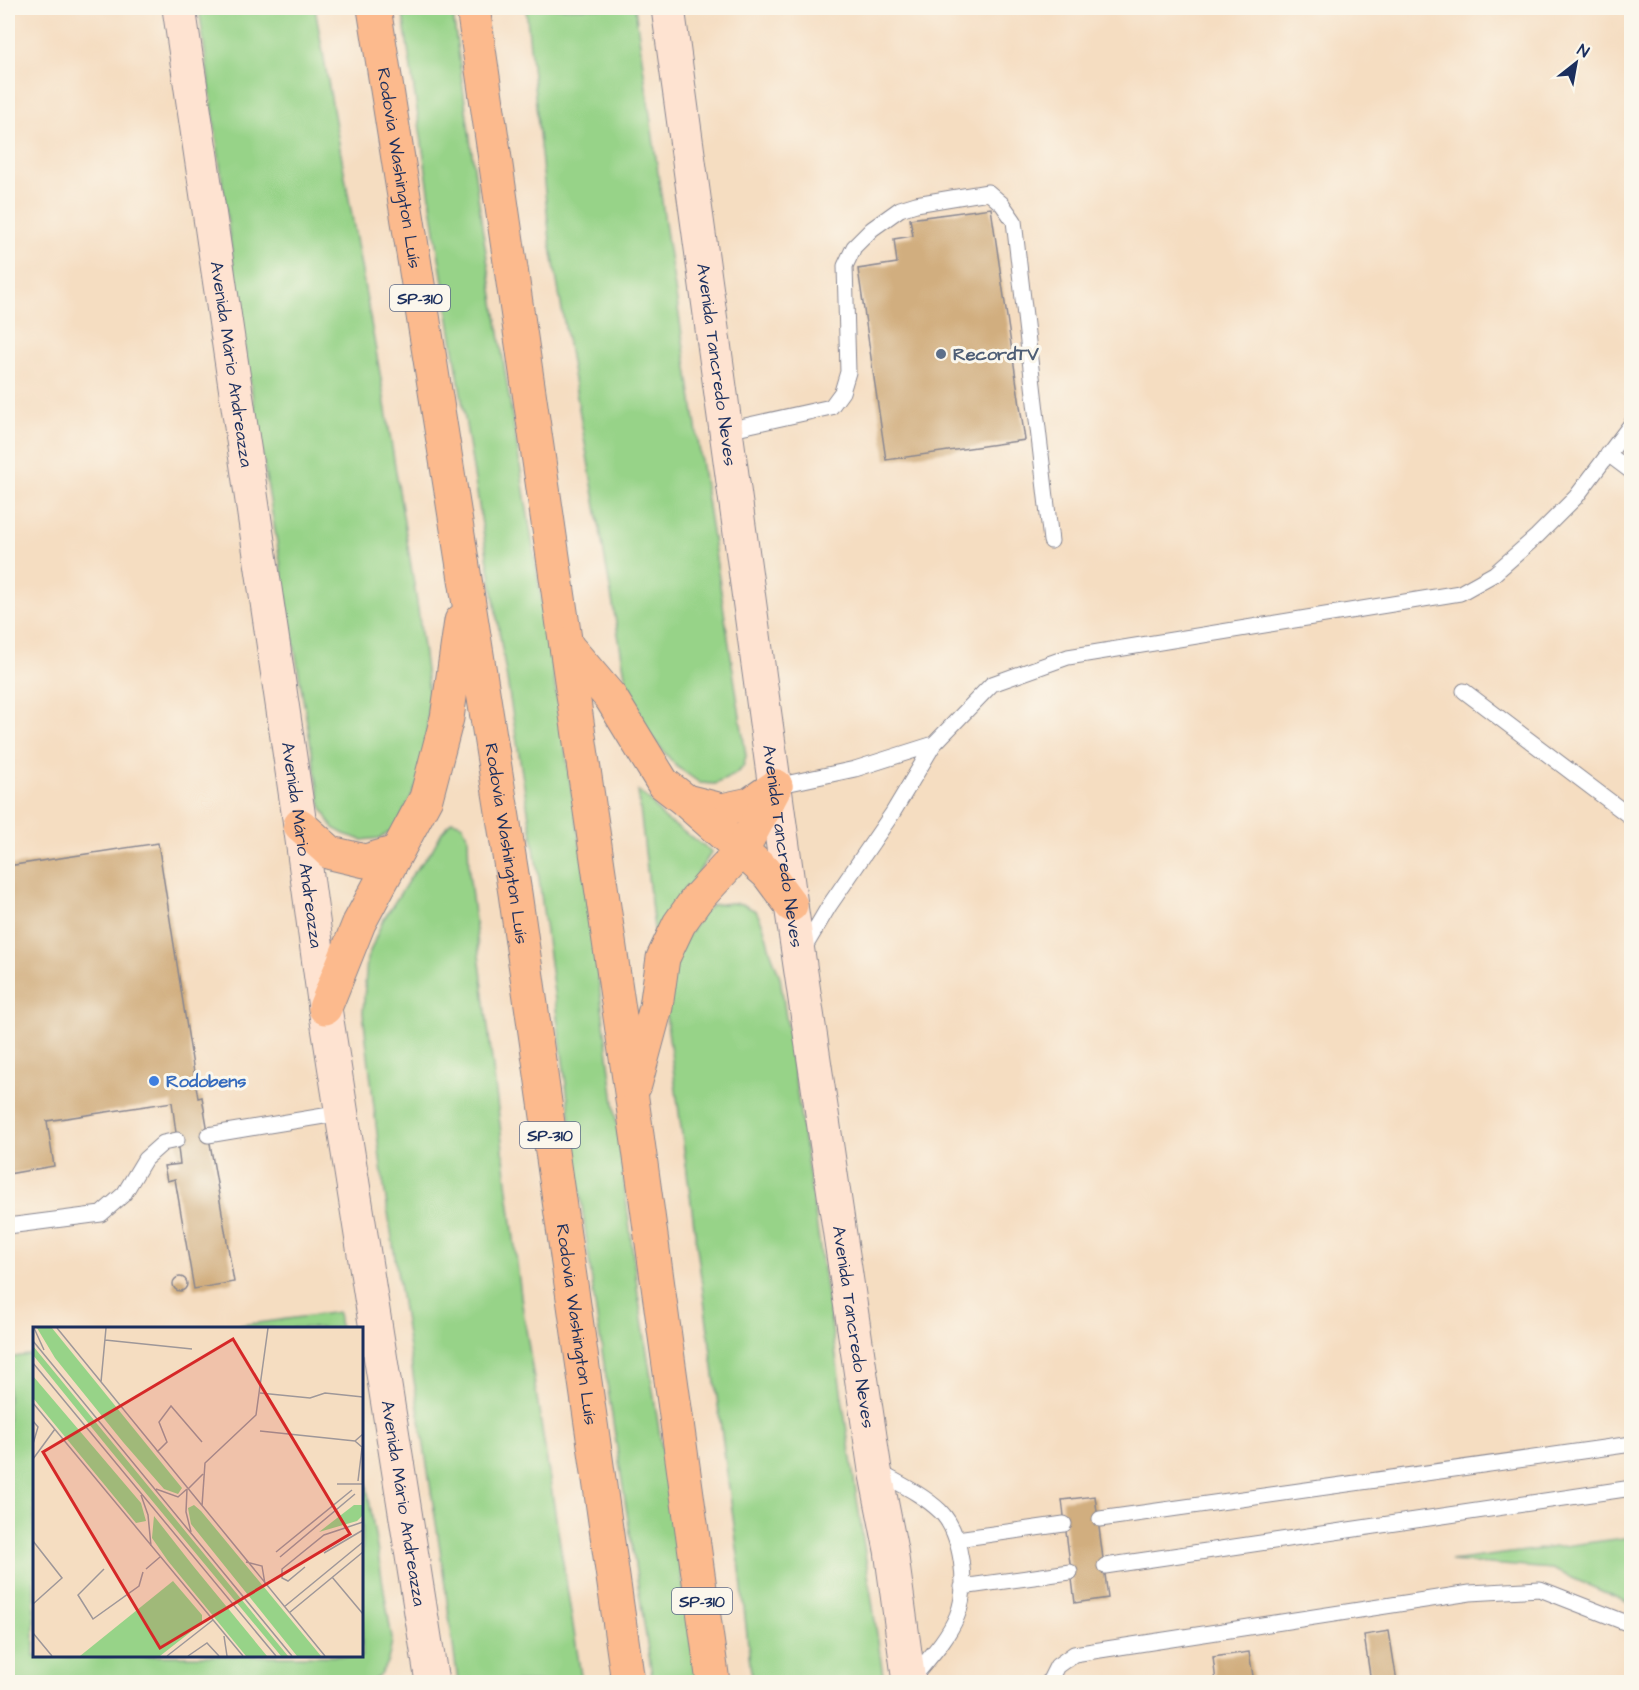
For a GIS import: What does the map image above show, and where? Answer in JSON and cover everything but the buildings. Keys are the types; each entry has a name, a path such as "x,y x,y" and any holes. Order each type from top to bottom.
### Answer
{"highway":[{"name":"Rodovia Washington Luís","path":"374,8 515,893 628,1683"},
{"name":"SP-310","path":"473,8 632,1099 713,1683"},
{"path":"325,1008 359,923 426,798 447,718 466,589"},
{"path":"566,645 611,698 663,783 768,874 791,905"},
{"path":"686,801 722,810 750,804 776,786"},
{"path":"632,1099 656,1007 663,958 679,924 696,900 742,850 776,786"},
{"path":"300,825 331,853 365,861 396,852"}],"main road":[{"name":"Avenida Mário Andreazza","path":"179,8 325,1008 432,1683"},
{"name":"Avenida Tancredo Neves","path":"668,8 791,905 875,1470 891,1550 909,1683"}],"lane":[{"path":"726,430 831,407 842,392 848,372 845,266 854,247 872,229 900,209 916,204 988,192 1002,204 1014,221 1052,541"},
{"path":"800,956 829,906 892,814 934,744 992,684 1068,657 1460,592 1494,574 1537,536 1576,497 1632,423"},
{"path":"1608,454 1632,472"},
{"path":"1464,691 1632,818"},
{"path":"776,786 855,769 934,744"},
{"path":"208,1136 342,1113"},
{"path":"8,1226 101,1214 124,1194 145,1158 163,1143 177,1140"},
{"path":"1100,1519 1632,1444"},
{"path":"875,1470 910,1490 941,1512 957,1539 961,1560 962,1587 957,1616 939,1646 909,1683"},
{"path":"1106,1566 1632,1488"},
{"path":"957,1539 1064,1524"},
{"path":"962,1587 1070,1572"},
{"path":"1049,1683 1057,1666 1074,1654 1470,1593 1540,1589 1632,1624"}],"green space":[{"path":"199,8 315,8 381,379 418,609 429,694 425,768 396,828 380,838 362,840 344,834 333,828 321,806 244,345"},
{"path":"402,8 452,8 483,233 586,880 638,1294 698,1682 653,1682 595,1305 539,879 436,238"},
{"path":"526,8 635,8 665,223 746,756 743,767 734,775 715,784 700,783 676,766 649,734 628,692 550,241"},
{"path":"638,791 664,818 712,852 671,917 655,937"},
{"path":"452,821 462,824 468,837 469,873 522,1304 582,1682 458,1682 440,1549 381,1167 363,1013 367,959 382,922 414,872"},
{"path":"742,904 756,911 780,977 884,1682 752,1682 740,1570 666,1015 675,955 704,911 713,905"},
{"path":"338,1312 340,1327 227,1327"},
{"path":"33,1354 33,1657 363,1657 363,1462 392,1639 384,1669 371,1682 8,1682 8,1358"},
{"path":"1631,1537 1631,1604 1552,1569 1451,1561"}],"place":[{"name":"RecordTV","path":"941,354"},
{"name":"Rodobens","path":"154,1081"}]}
